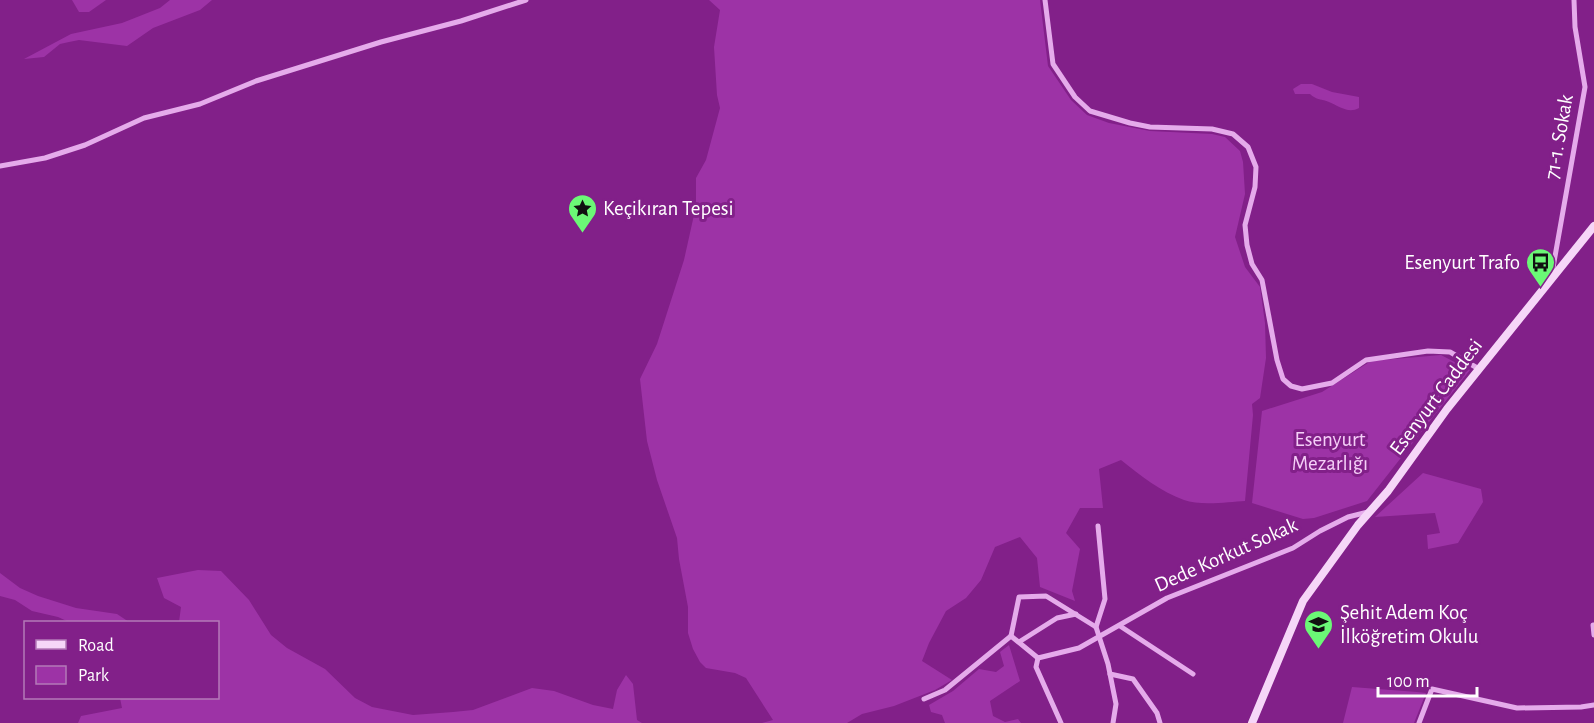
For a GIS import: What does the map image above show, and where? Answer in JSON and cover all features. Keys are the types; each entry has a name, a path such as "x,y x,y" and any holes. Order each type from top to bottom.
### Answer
{"street":[{"path":"0,166 45,158 75,148 144,118 200,104 256,81 526,0"},
{"path":"1045,0 1053,64 1075,97 1090,111 1120,121 1150,126 1212,129 1233,134 1248,147 1256,167 1255,188 1245,225 1247,245 1252,264 1262,280 1277,360 1283,379 1290,386 1302,389 1332,383 1366,360 1428,351 1450,352 1479,369"},
{"name":"71-1. Sokak","path":"1551,279 1585,87 1575,27 1574,0"},
{"name":"Esenyurt Caddesi","path":"1252,723 1303,601 1358,525 1479,369 1594,226"},
{"name":"Dede Korkut Sokak","path":"1038,658 1079,648 1167,598 1293,548 1348,517 1370,512"},
{"path":"1096,627 1105,599 1098,526"},
{"path":"924,699 945,690 1011,636 1019,597 1046,596 1096,627 1116,704 1113,723"},
{"path":"1019,642 1058,618 1076,614"},
{"path":"1593,625 1594,635"},
{"path":"1120,626 1193,674"},
{"path":"1011,636 1038,658 1036,668 1061,723"},
{"path":"1110,674 1133,679 1157,713 1160,723"},
{"path":"1419,723 1432,689 1517,708 1594,705"}],"green space":[{"path":"72,0 106,0 89,12 79,12"},
{"path":"170,0 212,0 200,10 153,28 127,46 79,40 60,44 44,57 24,59 71,34 122,23 160,8"},
{"path":"709,0 1040,0 1048,66 1071,100 1087,115 1109,123 1150,131 1212,134 1225,137 1240,151 1243,162 1245,194 1235,237 1245,267 1260,287 1265,323 1266,358 1260,398 1252,404 1245,501 1206,503 1184,500 1159,488 1121,460 1099,469 1103,508 1080,508 1066,533 1080,549 1072,591 1075,601 1040,587 1037,558 1020,537 995,547 981,580 966,598 946,611 922,661 952,680 935,690 894,706 862,714 847,723 762,723 773,720 746,678 735,673 706,668 700,662 688,633 688,607 677,538 657,480 647,441 640,379 657,344 684,260 696,206 696,178 706,160 720,108 714,47 720,10"},
{"path":"1301,84 1312,84 1332,92 1359,97 1359,108 1347,110 1310,94 1295,94 1293,89"},
{"name":"Esenyurt Mezarlığı","path":"1441,355 1470,370 1367,501 1314,518 1303,519 1252,503 1262,411 1322,392 1371,361"},
{"path":"1423,473 1481,489 1483,502 1458,543 1428,549 1427,535 1440,533 1435,513 1375,517"},
{"path":"198,570 221,571 249,600 271,635 287,648 325,669 355,698 372,707 413,715 473,710 532,688 554,691 593,705 613,709 617,690 626,675 633,684 637,720 642,723 78,723 81,716 122,708 120,699 219,699 219,621 179,621 181,607 164,598 157,578"},
{"path":"0,573 20,588 38,596 76,608 117,614 128,621 67,621 32,611 15,600 0,596"},
{"path":"1009,645 1020,681 990,701 993,716 1005,722 1018,719 1021,723 945,723 942,715 931,712 929,705 953,691 979,669 996,672 1004,666 1000,652"},
{"path":"1352,687 1426,693 1414,723 1343,723"}],"place":[{"name":"Keçikıran Tepesi","path":"582,234"},
{"name":"Esenyurt Trafo","path":"1541,288"},
{"name":"Şehit Adem Koç İlköğretim Okulu","path":"1319,650"}]}
